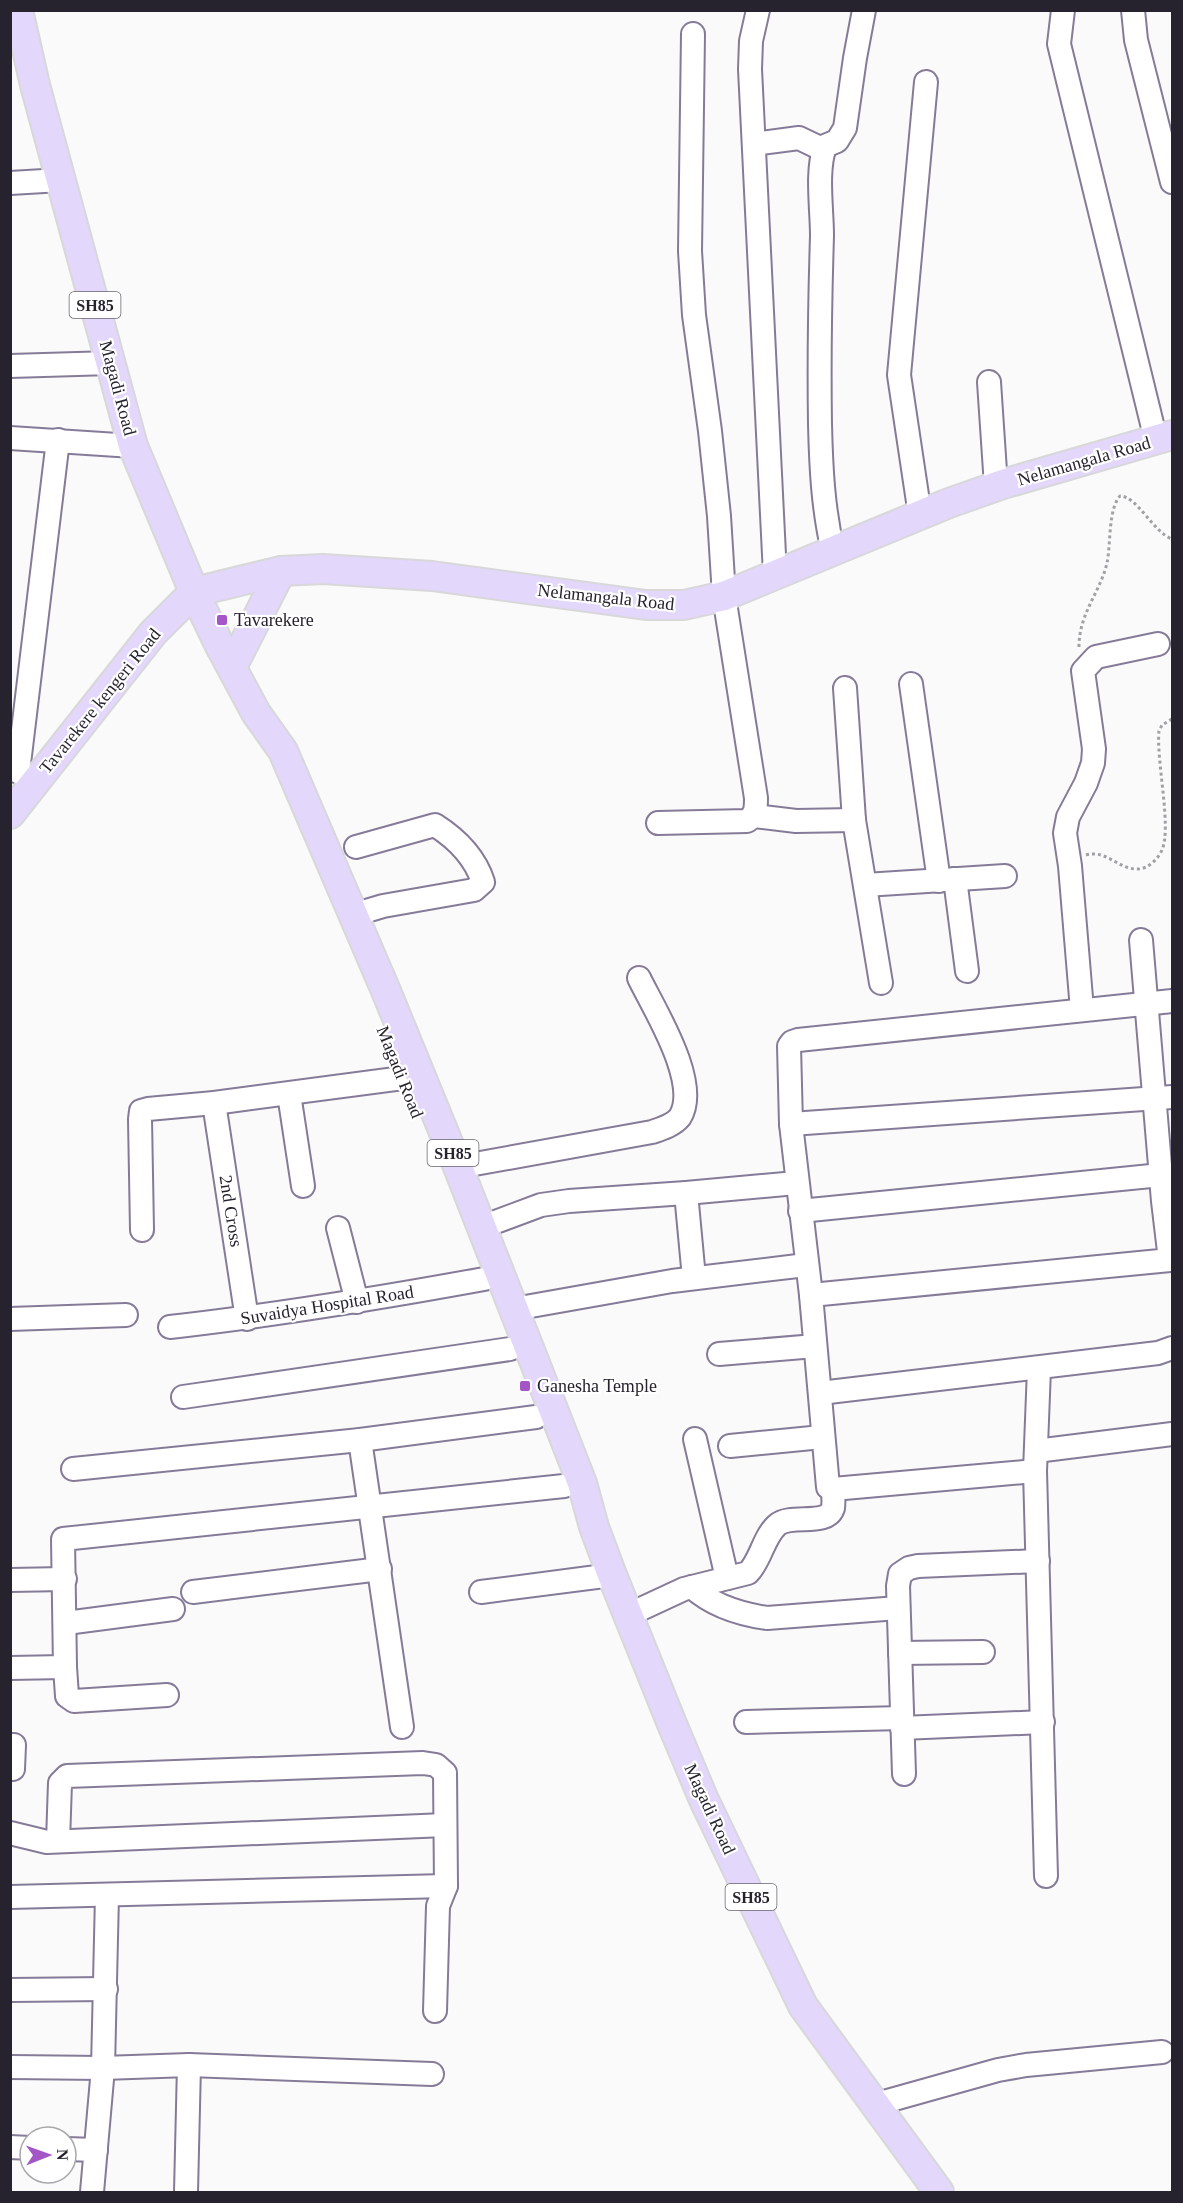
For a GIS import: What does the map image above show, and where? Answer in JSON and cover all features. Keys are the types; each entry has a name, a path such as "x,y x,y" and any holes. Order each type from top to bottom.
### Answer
{"main road":[{"name":"Magadi Road","path":"18,10 35,86 133,446 194,592 256,713 267,754 354,915 482,1227 582,1483 594,1527 612,1575 704,1800 804,2006 873,2105 939,2193"},
{"name":"Nelamangala Road","path":"194,592 281,572 323,569 432,576 646,605 684,605 724,596 996,486 1164,438"},
{"path":"232,667 281,572"},
{"name":"Tavarekere kengeri Road","path":"10,814 23,773 194,592"},
{"name":"Magadi Road","path":"308,830 564,1486 594,1527"}],"street":[{"path":"758,10 751,41 750,69 775,575"},
{"path":"833,551 824,506 819,382 822,217 820,162 825,146 837,141 845,128 864,10"},
{"path":"1064,10 1059,44 1164,438"},
{"path":"1133,10 1136,40 1173,182"},
{"path":"693,34 690,251 694,315 710,431 724,596 756,798 754,816"},
{"path":"920,515 899,375 926,82"},
{"path":"754,144 799,138 824,150"},
{"path":"10,183 61,180"},
{"path":"10,366 111,363"},
{"path":"989,382 996,486"},
{"path":"10,438 133,446"},
{"path":"23,773 58,440"},
{"path":"1082,1010 1065,826 1090,774 1094,749 1083,671 1096,657 1158,644"},
{"path":"911,684 947,880 967,971"},
{"path":"845,688 854,820 882,983"},
{"path":"658,823 736,823 747,821 754,816 796,821 854,820"},
{"path":"354,915 383,906 474,890 483,882 478,865 452,835 435,825 356,847"},
{"path":"865,885 1005,876"},
{"path":"811,1295 1171,1270 1168,1201 1161,1175 1164,1097 1147,1003 1141,940"},
{"path":"458,1167 652,1132 668,1126 680,1117 685,1100 684,1080 677,1056 639,978"},
{"path":"1173,1001 792,1042 787,1053 796,1183 811,1295 822,1437 827,1485 830,1489 1035,1461 1173,1434"},
{"path":"142,1230 141,1111 403,1078"},
{"path":"289,1094 303,1186"},
{"path":"791,1124 1164,1097"},
{"name":"2nd Cross","path":"214,1103 247,1319"},
{"path":"800,1210 1161,1175"},
{"path":"482,1227 541,1205 569,1201 796,1183"},
{"path":"686,1193 693,1278"},
{"path":"338,1228 357,1302"},
{"path":"514,1309 693,1278 806,1265"},
{"name":"Suvaidya Hospital Road","path":"170,1328 357,1302 484,1279"},
{"path":"10,1319 126,1316"},
{"path":"719,1354 815,1346"},
{"path":"820,1393 1039,1369 1158,1353 1173,1348"},
{"path":"183,1397 510,1349"},
{"path":"1039,1369 1035,1461 1046,1876"},
{"path":"73,1469 360,1440 536,1417"},
{"path":"730,1446 822,1437"},
{"path":"695,1439 727,1578"},
{"path":"360,1440 402,1727"},
{"path":"167,1695 74,1701 67,1696 63,1539 564,1486"},
{"path":"628,1615 692,1587 748,1573 754,1568 769,1535 778,1524 786,1520 819,1518 827,1515 832,1509 834,1489"},
{"path":"903,1774 898,1578 904,1570 909,1568 1038,1561"},
{"path":"193,1593 380,1569"},
{"path":"481,1592 612,1575"},
{"path":"10,1580 64,1579"},
{"path":"692,1587 713,1604 767,1618 898,1608"},
{"path":"66,1623 173,1610"},
{"path":"900,1653 983,1652"},
{"path":"10,1668 65,1667"},
{"path":"746,1722 1043,1722"},
{"path":"10,1745 14,1744 13,1769"},
{"path":"58,1841 60,1783 67,1776 436,1765 445,1773 446,1886 438,1906 437,1917 435,2012"},
{"path":"10,1833 47,1842 445,1825"},
{"path":"10,1897 446,1886"},
{"path":"92,2193 103,2068 107,1895"},
{"path":"10,1990 106,1989"},
{"path":"873,2105 975,2074 1026,2065 1162,2052"},
{"path":"186,2193 189,2065"},
{"path":"10,2067 103,2068 189,2065 432,2074"},
{"path":"78,2150 96,2151"}],"path":[{"path":"1083,671 1079,650 1081,629 1085,612 1102,580 1110,543 1112,516 1117,500 1120,496 1128,497 1159,531 1173,538"},
{"path":"1070,866 1081,857 1099,854 1124,867 1143,869 1149,866 1162,851 1165,821 1158,740 1162,725 1173,719"}],"place":[{"name":"Tavarekere","path":"222,620"},
{"name":"Ganesha Temple","path":"525,1386"}]}
